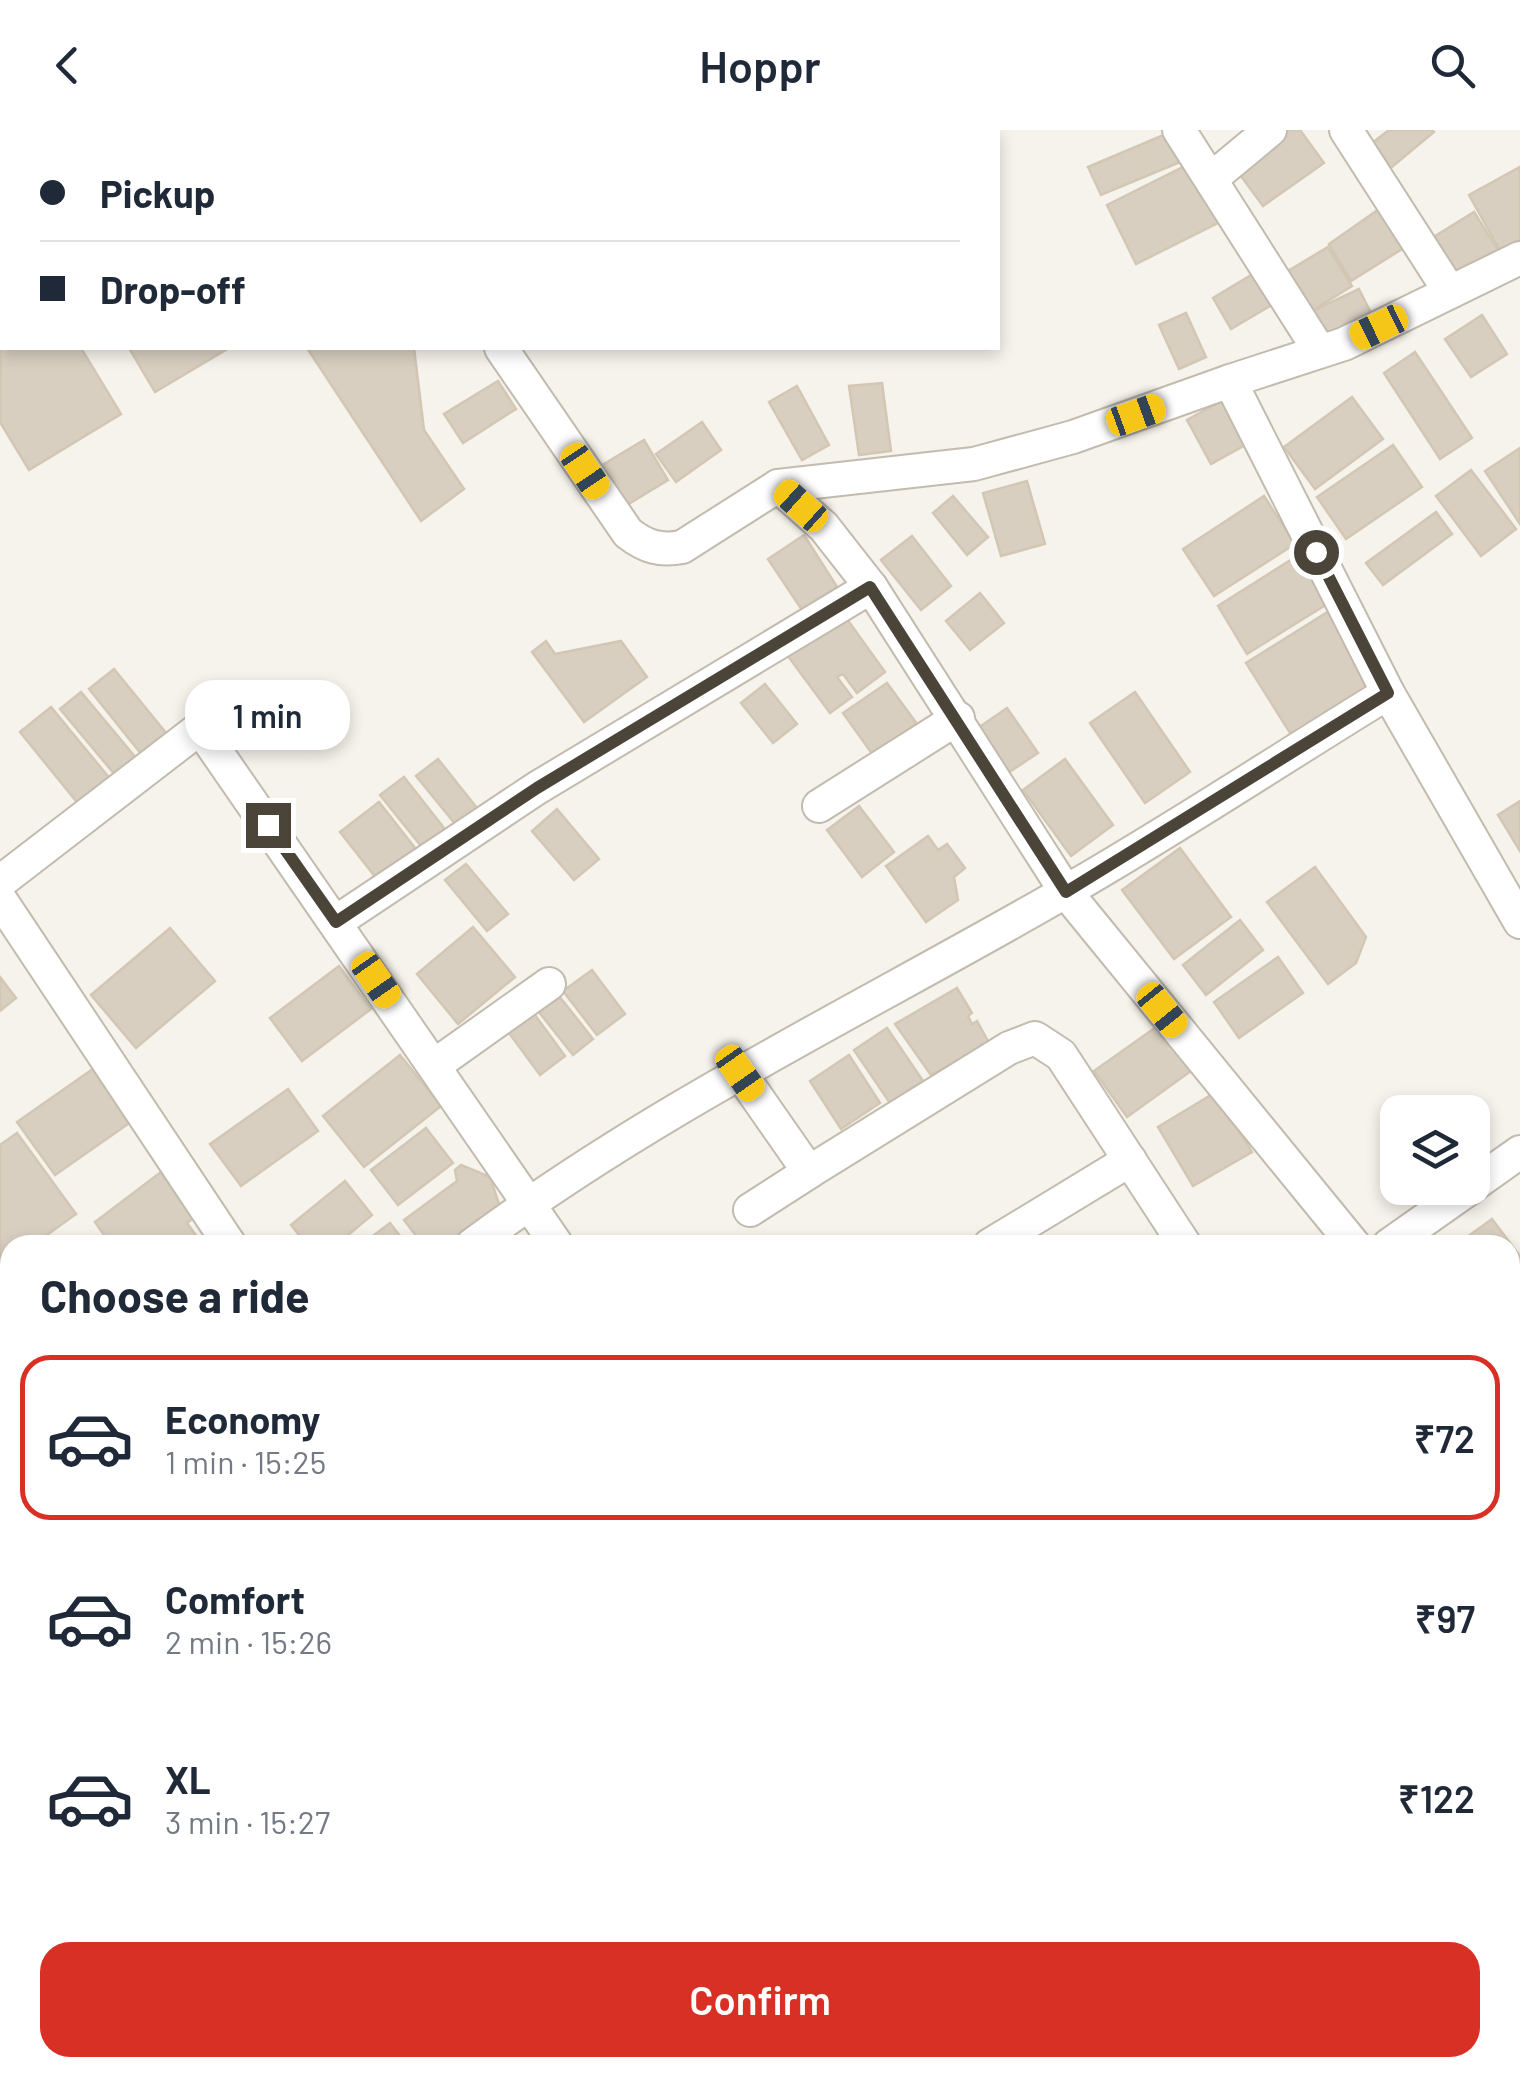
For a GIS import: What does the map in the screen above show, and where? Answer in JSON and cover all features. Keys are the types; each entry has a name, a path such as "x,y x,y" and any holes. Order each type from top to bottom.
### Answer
{"street":[{"path":"1179,130 1319,350"},
{"path":"1210,179 1270,130"},
{"path":"1346,130 1450,292"},
{"path":"503,350 628,534 644,545 665,550 682,547 778,486 974,464 1072,437 1344,344 1520,258"},
{"path":"1230,381 1388,693 1520,922"},
{"path":"778,486 824,527 870,587 958,718 1066,892 1346,1235"},
{"path":"336,922 537,788 870,587"},
{"path":"485,1235 530,1202 740,1073 1066,892 1388,693"},
{"path":"819,806 958,718"},
{"path":"0,882 200,728 551,1235"},
{"path":"0,899 223,1235"},
{"path":"436,1065 549,984"},
{"path":"750,1210 1009,1048 1035,1038 1061,1055 1179,1235"},
{"path":"740,1073 808,1172"},
{"path":"1490,1173 1520,1152"},
{"path":"1007,1235 1130,1160"},
{"path":"1403,1235 1445,1205"}],"building":[{"path":"1288,130 1300,130 1324,163 1263,206 1235,168"},
{"path":"1389,130 1434,132 1387,171 1367,147"},
{"path":"1173,131 1185,160 1101,195 1088,167"},
{"path":"1197,160 1226,219 1136,264 1107,205"},
{"path":"1520,167 1520,243 1502,254 1469,195"},
{"path":"1389,202 1415,241 1351,281 1329,244"},
{"path":"1474,212 1500,253 1450,285 1424,243"},
{"path":"1328,247 1352,286 1302,317 1278,277"},
{"path":"1263,268 1282,299 1231,329 1213,298"},
{"path":"1359,289 1371,313 1319,339 1306,314"},
{"path":"1186,313 1206,357 1179,369 1159,325"},
{"path":"1482,315 1507,354 1471,377 1445,339"},
{"path":"1,350 82,350 121,414 29,470 0,422"},
{"path":"130,350 226,350 155,392"},
{"path":"308,350 414,350 424,430 464,489 421,521"},
{"path":"1415,352 1472,438 1440,459 1384,373"},
{"path":"498,381 516,409 463,443 444,414"},
{"path":"882,383 891,451 859,455 849,386"},
{"path":"797,386 829,445 802,460 769,402"},
{"path":"1352,397 1383,439 1315,489 1284,447"},
{"path":"1223,400 1247,444 1211,464 1187,420"},
{"path":"702,422 721,450 676,482 656,454"},
{"path":"644,440 668,480 617,511 594,470"},
{"path":"1393,445 1422,487 1346,539 1317,497"},
{"path":"1520,448 1520,524 1485,471"},
{"path":"1471,470 1516,529 1481,556 1436,496"},
{"path":"1027,481 1045,544 1001,556 983,493"},
{"path":"953,496 988,537 967,555 933,513"},
{"path":"1264,496 1295,544 1214,596 1183,549"},
{"path":"1436,512 1452,534 1383,585 1366,563"},
{"path":"804,535 837,587 802,610 768,559"},
{"path":"912,536 951,586 921,610 881,560"},
{"path":"1297,556 1327,604 1247,654 1218,606"},
{"path":"980,593 1004,623 970,650 946,621"},
{"path":"1334,608 1380,680 1292,736 1246,663"},
{"path":"844,615 885,672 857,693 843,674 837,677 852,697 830,713 788,656"},
{"path":"546,641 555,654 621,641 647,677 584,722 532,652"},
{"path":"114,669 167,734 142,755 89,689"},
{"path":"887,683 917,724 873,755 843,713"},
{"path":"765,684 797,724 773,743 741,703"},
{"path":"81,692 137,759 116,776 60,709"},
{"path":"1135,692 1190,772 1145,803 1090,723"},
{"path":"51,707 111,780 80,806 20,732"},
{"path":"1007,708 1038,753 1005,775 975,730"},
{"path":"438,759 477,808 456,825 416,776"},
{"path":"1065,759 1113,825 1071,856 1023,790"},
{"path":"404,777 448,833 425,851 380,795"},
{"path":"1520,801 1520,851 1498,815"},
{"path":"379,802 419,853 380,883 340,832"},
{"path":"859,806 894,852 862,877 827,830"},
{"path":"557,809 599,859 574,880 532,831"},
{"path":"928,836 938,850 947,844 965,868 954,877 958,900 926,922 886,866"},
{"path":"1180,848 1231,917 1174,959 1122,890"},
{"path":"466,864 508,914 487,931 445,880"},
{"path":"1315,867 1366,937 1356,963 1328,984 1267,902"},
{"path":"1240,920 1263,950 1206,995 1183,965"},
{"path":"473,927 515,977 458,1024 417,974"},
{"path":"170,928 215,981 136,1048 91,995"},
{"path":"1278,957 1303,993 1239,1038 1214,1002"},
{"path":"339,966 371,1009 302,1061 270,1018"},
{"path":"592,970 625,1014 597,1035 563,991"},
{"path":"0,977 16,998 0,1011"},
{"path":"957,988 972,1013 968,1016 972,1024 977,1021 989,1043 931,1075 895,1024"},
{"path":"555,991 593,1039 573,1055 535,1007"},
{"path":"532,1011 565,1056 540,1075 506,1029"},
{"path":"1159,1025 1191,1071 1127,1117 1094,1071"},
{"path":"887,1028 923,1081 890,1103 854,1050"},
{"path":"400,1055 441,1106 364,1167 323,1116"},
{"path":"849,1055 880,1103 841,1129 810,1081"},
{"path":"100,1064 138,1117 55,1175 17,1122"},
{"path":"288,1089 318,1131 241,1186 210,1144"},
{"path":"1216,1092 1252,1152 1193,1186 1158,1127"},
{"path":"426,1128 453,1163 398,1205 371,1170"},
{"path":"17,1133 76,1214 47,1235 0,1235 0,1145"},
{"path":"461,1165 490,1177 499,1204 496,1220 485,1227 479,1220 459,1235 415,1235 404,1220 457,1181 455,1170"},
{"path":"161,1172 174,1190 180,1186 200,1213 187,1223 196,1235 104,1235 95,1222"},
{"path":"345,1181 372,1215 348,1235 299,1235 291,1225"},
{"path":"1492,1219 1504,1235 1470,1235"},
{"path":"390,1223 399,1235 374,1235"}],"route":[{"path":"268,825 336,922 537,788 870,587 958,718 1066,892 1388,693 1316,552"}]}
